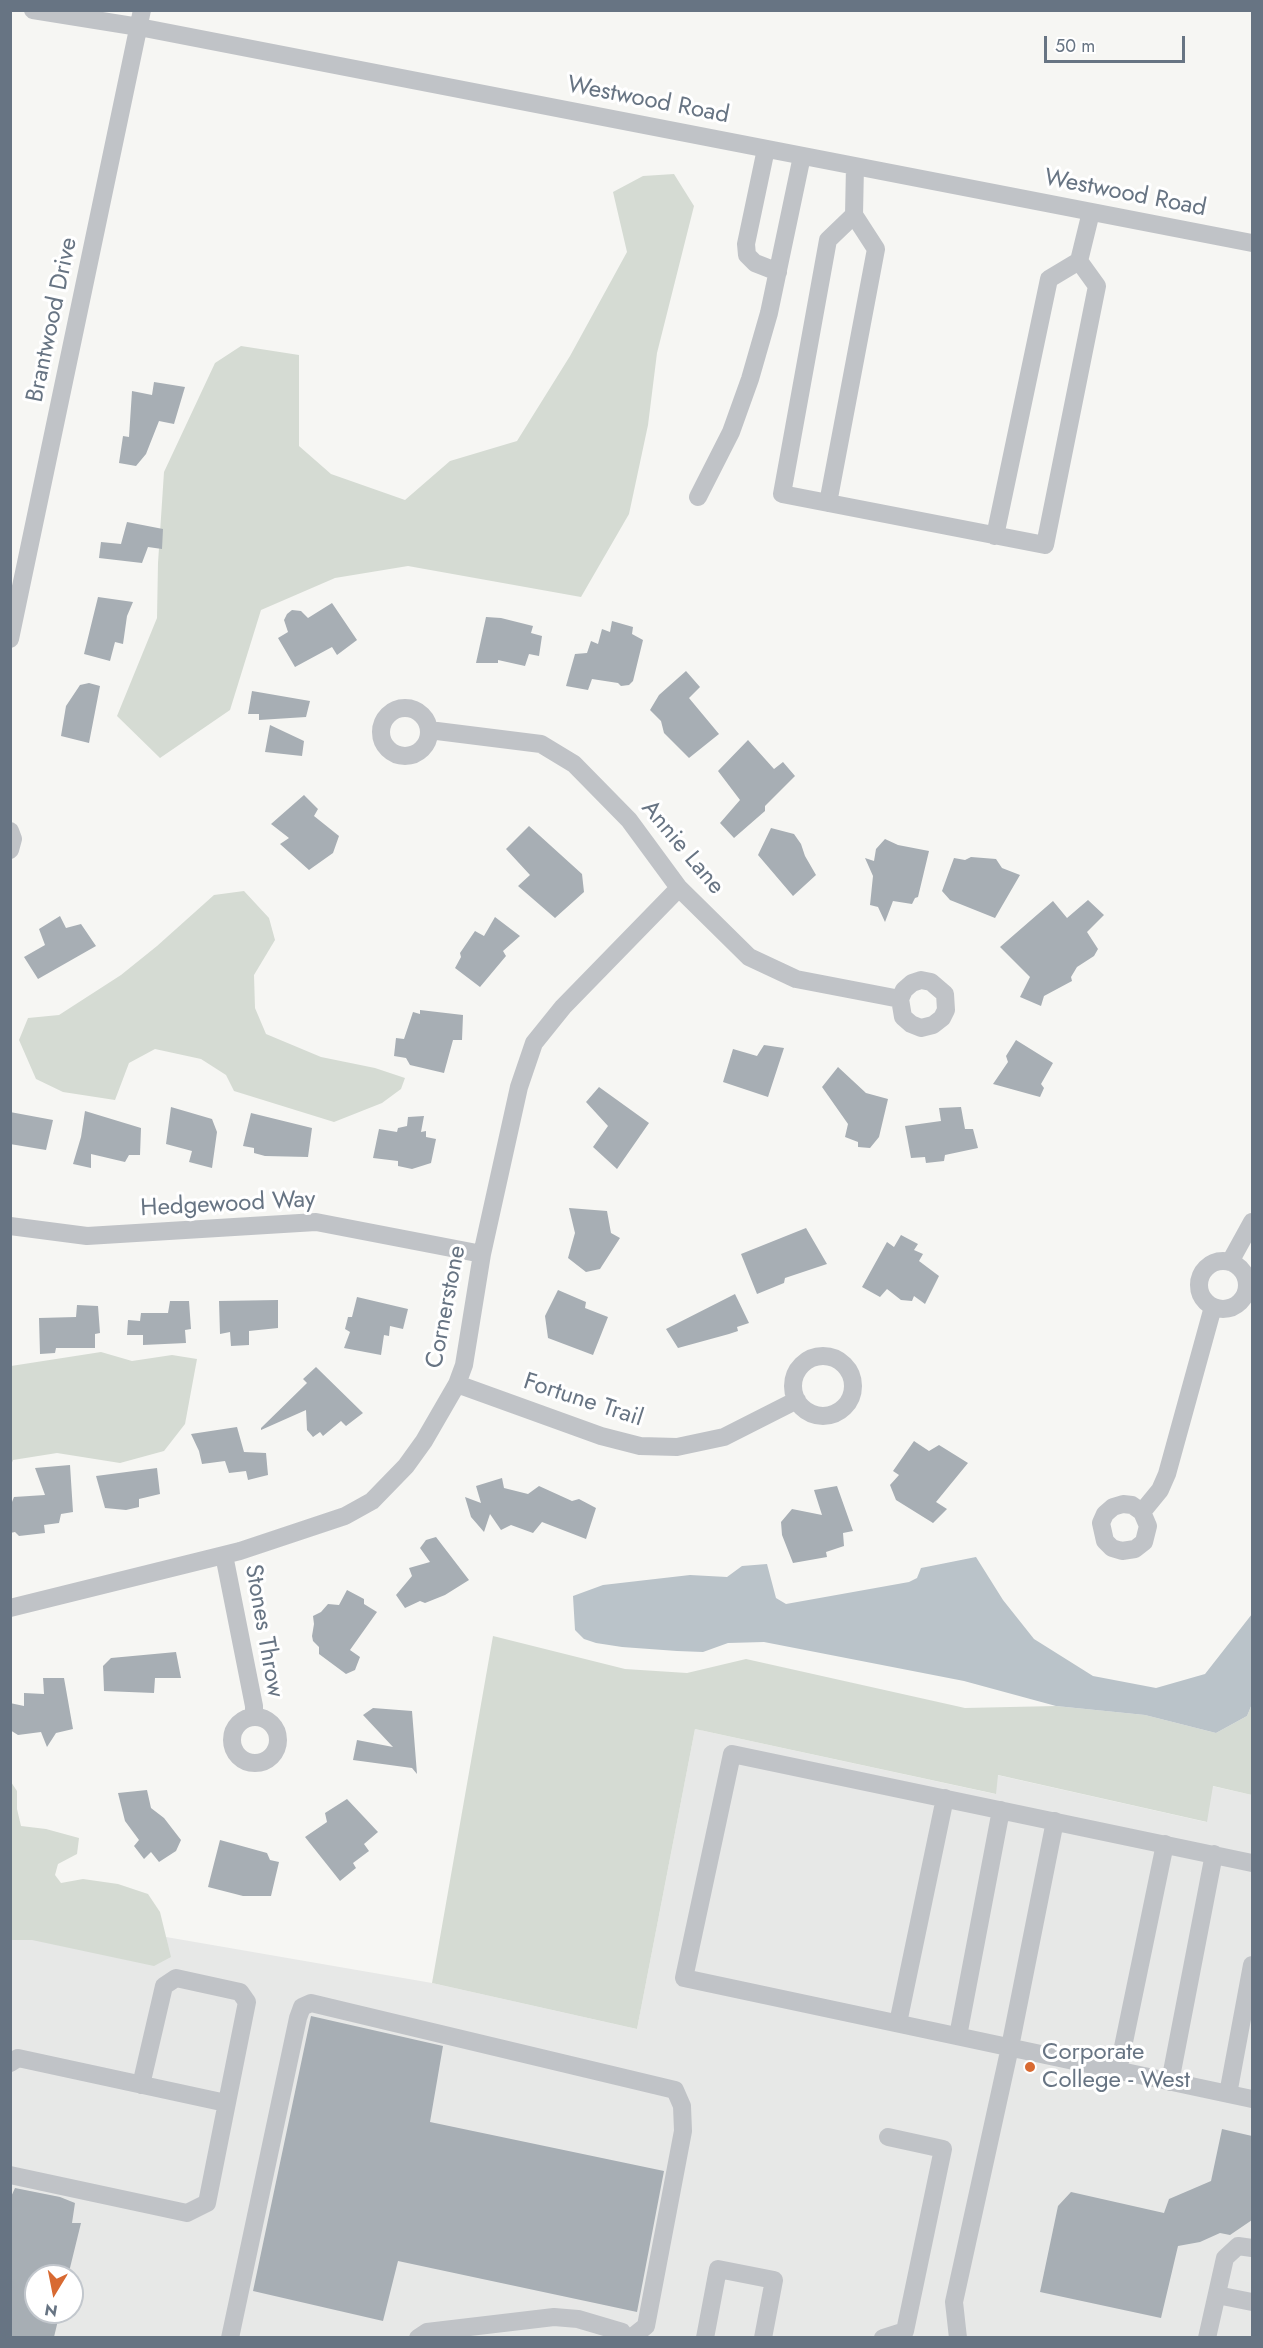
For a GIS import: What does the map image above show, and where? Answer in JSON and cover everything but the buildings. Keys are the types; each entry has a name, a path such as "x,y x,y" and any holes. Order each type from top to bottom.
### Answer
{"street":[{"name":"Westwood Road","path":"33,10 140,19 766,149 1252,243"},
{"name":"Brantwood Drive","path":"10,639 140,19"},
{"path":"766,149 746,244 747,255 755,263 778,272"},
{"path":"698,497 735,422 766,324 802,156"},
{"path":"828,503 876,249 854,215 855,166"},
{"path":"995,536 1048,279 1079,261 1091,212"},
{"path":"854,215 828,240 782,494 1045,545 1097,286 1079,261"},
{"name":"Annie Lane","path":"429,730 542,744 574,764 629,820 679,888 749,957 796,979 900,999"},
{"path":"10,831 13,839 10,850"},
{"name":"Cornerstone","path":"10,1608 224,1555 345,1516 372,1501 406,1466 424,1441 457,1384 467,1348 482,1254 519,1087 534,1043 563,1007 679,888"},
{"name":"Hedgewood Way","path":"10,1226 87,1236 316,1222 482,1254"},
{"path":"1230,1262 1252,1222"},
{"path":"1216,1262 1230,1262 1242,1271 1246,1278 1247,1300 1229,1308 1213,1306 1207,1303 1199,1290 1200,1276 1216,1262"},
{"path":"1142,1512 1160,1490 1167,1474 1213,1306"},
{"name":"Fortune Trail","path":"457,1384 601,1436 640,1446 677,1447 724,1437 797,1400"},
{"name":"Stones Throw","path":"224,1555 254,1706 254,1716"},
{"path":"1252,1863 732,1754 684,1978 1252,2100"},
{"path":"898,2023 945,1798"},
{"path":"958,2036 1002,1810"},
{"path":"958,2337 954,2302 1010,2047 1055,1821"},
{"path":"1118,2071 1165,1844"},
{"path":"1170,2082 1214,1854"},
{"path":"1228,2094 1252,1965"},
{"path":"10,2175 187,2213 207,2203 247,2002 240,1992 176,1978 164,1986 141,2085"},
{"path":"230,2337 298,2018 302,2007 311,2003 675,2090 682,2106 683,2131 646,2326 631,2337"},
{"path":"10,2063 18,2058 226,2103"},
{"path":"883,2337 905,2331 943,2149 888,2137"},
{"path":"1207,2337 1225,2258 1238,2246 1252,2248"},
{"path":"705,2337 718,2269 774,2280 763,2337"},
{"path":"1216,2295 1252,2302"},
{"path":"418,2337 427,2332 554,2317 578,2319 622,2332 626,2337"}],"shaded area":[{"path":"674,174 694,206 657,353 648,425 629,514 581,597 408,566 335,578 261,610 230,710 160,758 117,716 157,618 164,472 215,363 241,346 299,355 299,446 331,474 405,500 450,461 517,441 570,356 627,252 613,192 643,176"},
{"path":"244,891 269,918 275,940 254,975 255,1008 266,1034 321,1057 375,1068 405,1078 401,1089 382,1103 334,1122 234,1091 226,1075 201,1059 155,1049 129,1063 115,1100 63,1092 36,1079 19,1040 28,1018 59,1015 121,975 214,895"},
{"path":"101,1352 132,1361 172,1355 197,1359 185,1424 164,1451 120,1463 57,1453 13,1460 11,1465 11,1366"},
{"path":"976,1557 1003,1600 1034,1639 1093,1676 1156,1688 1205,1674 1252,1614 1252,1704 1247,1716 1216,1733 1145,1715 1056,1706 964,1681 764,1642 728,1643 703,1652 677,1651 596,1643 584,1639 575,1630 573,1596 603,1585 690,1575 727,1577 742,1566 767,1564 776,1598 786,1604 909,1582 917,1578 921,1568"},
{"path":"493,1636 625,1669 687,1673 746,1659 965,1708 1056,1706 1145,1715 1216,1733 1247,1716 1252,1704 1252,1795 1213,1786 1207,1822 998,1775 996,1794 695,1729 637,2029 432,1983"},
{"path":"695,1729 995,1794 997,1775 1206,1822 1212,1786 1252,1795 1252,2337 11,2337 10,1910 432,1983 637,2029"},
{"path":"11,1782 17,1791 17,1809 21,1826 46,1829 79,1838 77,1854 58,1864 55,1875 61,1883 83,1879 118,1884 148,1894 160,1912 171,1957 154,1966 32,1940 11,1940"}],"place":[{"name":"Corporate College - West","path":"1030,2067"}]}
